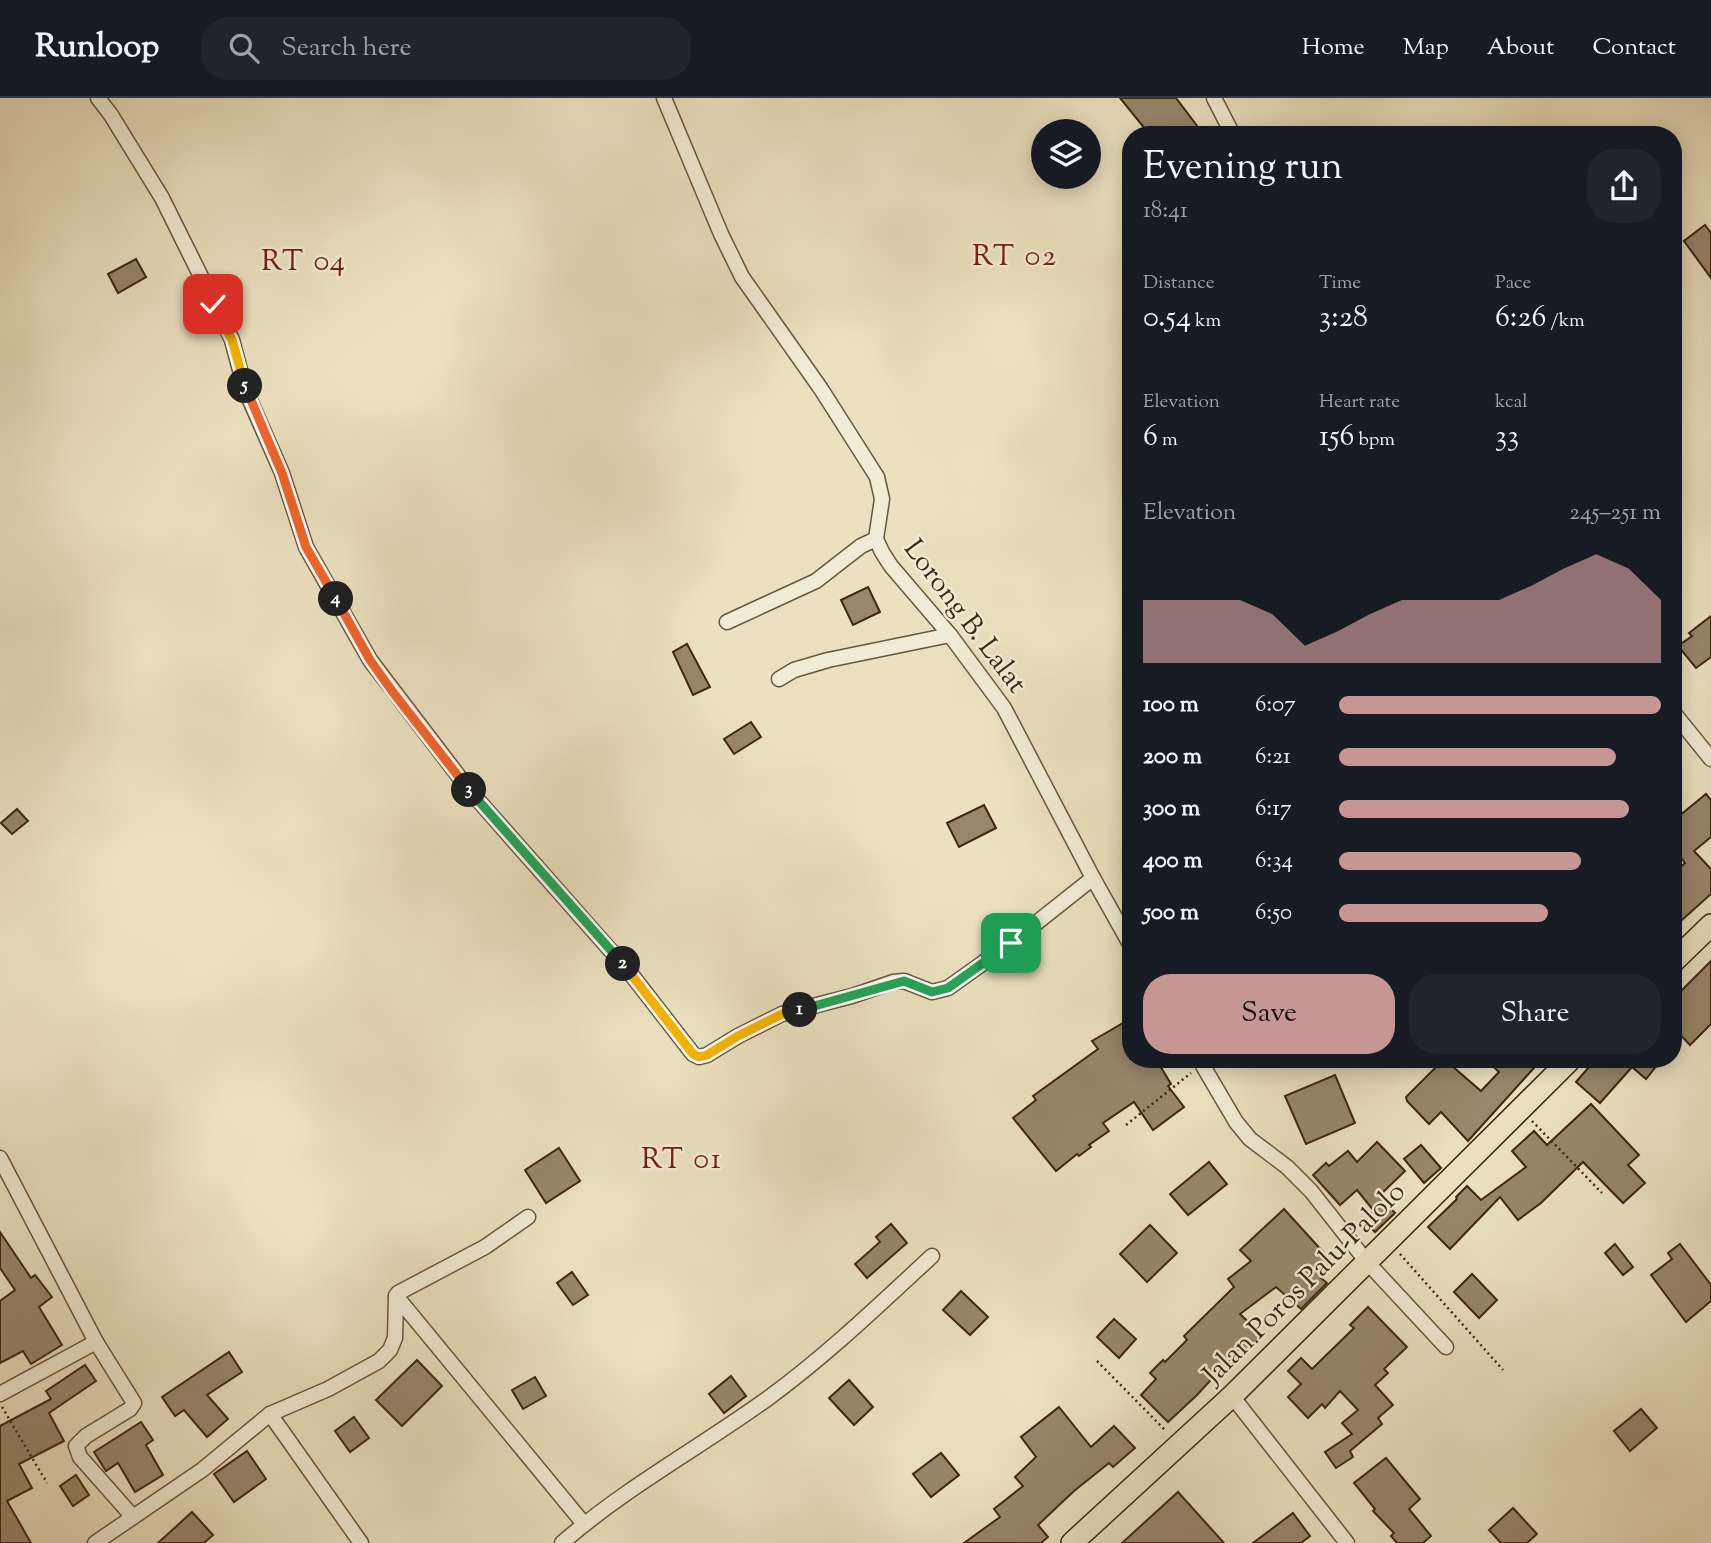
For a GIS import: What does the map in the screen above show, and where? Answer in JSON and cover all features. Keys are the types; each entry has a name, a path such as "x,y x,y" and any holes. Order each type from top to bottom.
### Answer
{"main road":[{"path":"1682,953 1711,925"},
{"name":"Jalan Poros Palu-Palolo","path":"1072,1543 1232,1396 1563,1068"}],"street":[{"path":"97,98 111,115 162,198 225,325 232,340 245,389 282,473 306,547 370,660 470,791 627,969 693,1054 699,1057 707,1055 782,1014 893,982 904,981 932,992 948,988 1011,943 1093,878"},
{"name":"Lorong B. Lalat","path":"664,98 742,277 821,389 877,477 882,499 876,539 891,566 950,635 1004,708 1122,930"},
{"path":"1214,98 1228,126"},
{"path":"727,622 816,581 860,546 876,539"},
{"path":"779,679 794,670 828,660 950,635"},
{"path":"1682,723 1711,759"},
{"path":"1205,1068 1236,1122 1250,1139 1287,1167 1311,1191 1367,1262 1446,1347"},
{"path":"0,1158 96,1342 134,1403 130,1409 78,1441 77,1450 133,1517"},
{"path":"94,1543 202,1470 270,1414 328,1389 379,1362 390,1350 395,1338 398,1293 485,1247 528,1217"},
{"path":"562,1543 584,1524 806,1370 932,1256"},
{"path":"396,1296 584,1524"},
{"path":"0,1394 96,1342"},
{"path":"1232,1396 1347,1543"},
{"path":"270,1414 361,1543"}],"path":[{"path":"1126,1125 1193,1068"},
{"path":"1520,1109 1602,1193"},
{"path":"1388,1242 1503,1370"},
{"path":"1097,1361 1178,1444"},
{"path":"0,1404 47,1483"}],"building":[{"path":"1120,98 1176,98 1197,126 1143,126"},
{"path":"1705,225 1711,233 1711,278 1684,241"},
{"path":"136,259 146,277 118,293 108,274"},
{"path":"868,587 880,612 853,625 841,600"},
{"path":"1711,616 1711,657 1696,668 1682,651 1682,643 1692,636 1689,633"},
{"path":"687,644 710,687 693,695 673,652"},
{"path":"751,722 761,737 734,754 724,739"},
{"path":"1706,794 1711,800 1711,837 1694,851 1711,869 1711,894 1682,920 1682,866 1685,863 1682,859 1682,814"},
{"path":"984,805 996,828 959,847 947,823"},
{"path":"17,809 28,821 12,834 1,823"},
{"path":"1711,961 1711,1024 1690,1045 1682,1037 1682,990"},
{"path":"1122,1024 1122,1068 1161,1068 1171,1084 1168,1086 1184,1107 1153,1130 1134,1102 1103,1123 1109,1131 1089,1145 1091,1147 1079,1156 1077,1154 1056,1171 1013,1118 1036,1100 1033,1096 1098,1049 1092,1041"},
{"path":"1435,1068 1454,1068 1481,1091 1499,1072 1495,1068 1534,1068 1468,1141 1441,1112 1429,1124 1406,1097"},
{"path":"1588,1068 1631,1068 1600,1103 1576,1082"},
{"path":"1633,1068 1655,1068 1646,1079"},
{"path":"1335,1075 1355,1123 1306,1144 1285,1096"},
{"path":"1591,1104 1639,1155 1628,1165 1645,1183 1623,1203 1583,1162 1541,1203 1518,1220 1500,1197 1450,1249 1428,1227 1467,1186 1481,1200 1526,1167 1512,1151 1534,1131 1547,1145"},
{"path":"1377,1142 1405,1171 1379,1196 1395,1213 1375,1232 1364,1221 1374,1211 1357,1190 1340,1205 1313,1175 1326,1163 1329,1166 1348,1151 1357,1162"},
{"path":"1421,1145 1441,1168 1424,1183 1404,1159"},
{"path":"559,1148 580,1181 546,1203 525,1170"},
{"path":"1209,1162 1227,1184 1188,1215 1170,1194"},
{"path":"1284,1209 1335,1265 1321,1278 1327,1283 1301,1309 1276,1287 1240,1314 1263,1336 1247,1351 1242,1346 1168,1422 1141,1395 1156,1379 1150,1373 1187,1340 1184,1336 1234,1287 1228,1279 1251,1261 1240,1250"},
{"path":"891,1224 907,1243 867,1278 855,1264 880,1242 876,1237"},
{"path":"1150,1225 1177,1253 1147,1282 1120,1254"},
{"path":"0,1232 31,1278 35,1275 52,1297 39,1307 62,1345 31,1364 23,1351 0,1363 0,1301 15,1290 0,1268"},
{"path":"1615,1244 1633,1267 1623,1275 1605,1253"},
{"path":"1680,1244 1711,1285 1711,1301 1686,1322 1651,1275 1672,1259 1668,1253"},
{"path":"572,1272 588,1295 573,1305 557,1283"},
{"path":"1472,1274 1497,1300 1479,1318 1454,1292"},
{"path":"961,1291 988,1317 970,1335 943,1310"},
{"path":"1368,1307 1407,1347 1384,1369 1388,1373 1375,1385 1393,1405 1378,1418 1382,1424 1350,1451 1353,1457 1336,1468 1325,1452 1352,1434 1342,1423 1358,1410 1340,1391 1325,1408 1322,1404 1308,1418 1288,1397 1301,1384 1288,1371 1301,1358 1312,1369 1354,1328 1350,1325"},
{"path":"1114,1319 1136,1339 1119,1358 1097,1337"},
{"path":"229,1352 242,1372 207,1395 228,1419 207,1437 184,1410 175,1416 162,1397"},
{"path":"417,1360 442,1386 402,1426 376,1400"},
{"path":"85,1365 96,1381 49,1413 64,1441 19,1464 32,1488 7,1501 31,1543 0,1543 0,1426 51,1399 46,1391"},
{"path":"731,1376 746,1396 724,1413 709,1394"},
{"path":"535,1377 546,1396 523,1409 512,1390"},
{"path":"849,1380 873,1407 854,1425 829,1398"},
{"path":"1059,1407 1091,1447 1114,1426 1135,1448 1113,1467 1109,1463 1038,1525 1048,1537 1041,1543 964,1543 1000,1517 994,1509 1023,1486 1015,1477 1036,1457 1021,1437"},
{"path":"1641,1409 1657,1428 1630,1451 1614,1431"},
{"path":"354,1417 369,1438 350,1452 335,1431"},
{"path":"141,1422 153,1440 146,1445 163,1475 135,1492 118,1463 106,1471 94,1452"},
{"path":"247,1451 266,1479 234,1502 214,1474"},
{"path":"941,1453 959,1475 931,1497 913,1474"},
{"path":"1386,1458 1420,1499 1409,1509 1431,1536 1423,1543 1397,1543 1391,1536 1394,1533 1373,1511 1375,1509 1354,1483"},
{"path":"76,1475 89,1495 73,1506 60,1486"},
{"path":"1178,1492 1224,1543 1122,1543"},
{"path":"1513,1508 1537,1534 1527,1543 1501,1543 1489,1530"},
{"path":"192,1512 213,1535 204,1543 158,1543"},
{"path":"1293,1513 1310,1536 1301,1543 1253,1543"}],"district":[{"name":"RT 02","path":"1015,257"},
{"name":"RT 04","path":"304,262"},
{"name":"RT 01","path":"682,1160"}],"route":[{"path":"213,304 232,340 245,389 282,473 306,547 370,660 470,791 627,969 693,1054 699,1057 707,1055 782,1014 825,1004 893,982 904,981 932,992 941,991 1011,943"}]}
